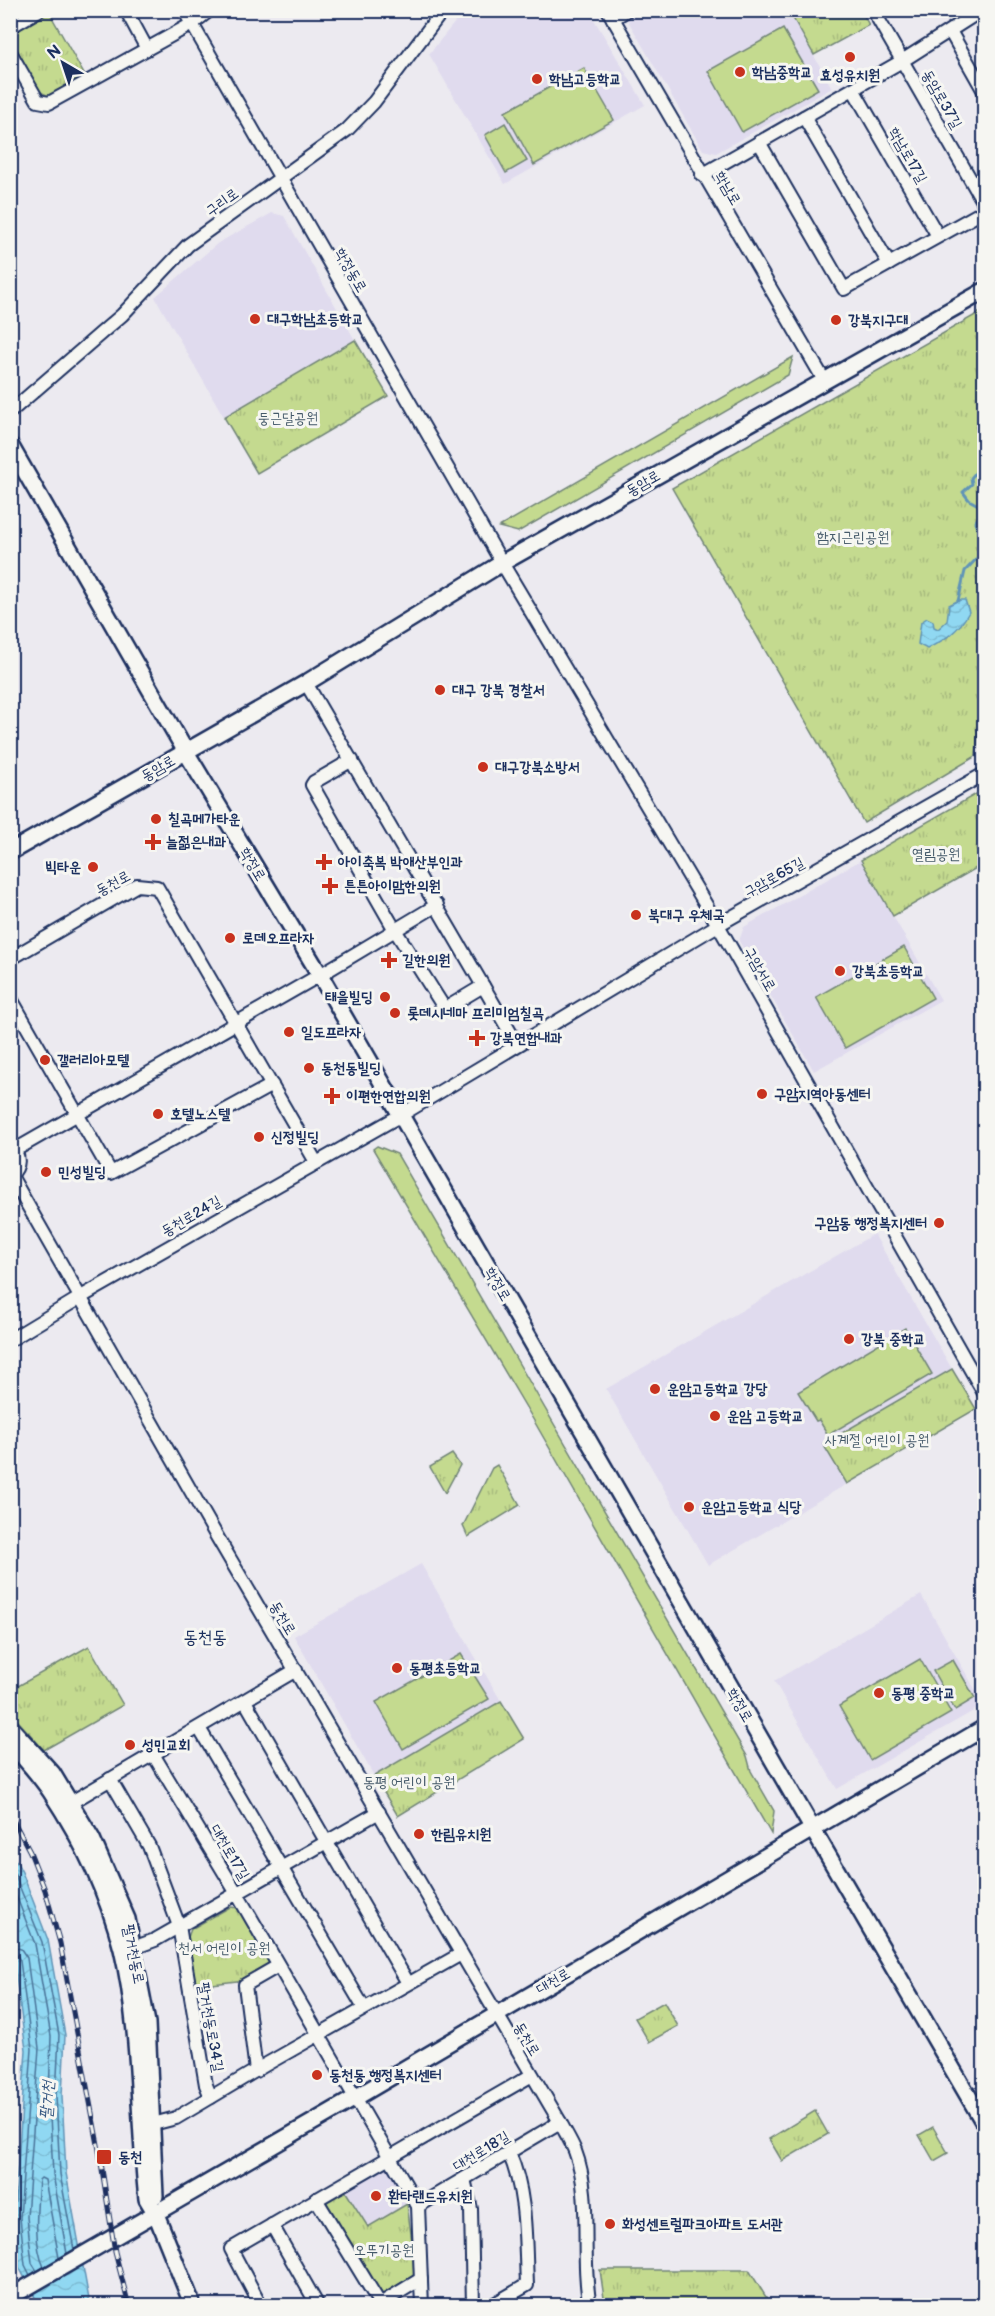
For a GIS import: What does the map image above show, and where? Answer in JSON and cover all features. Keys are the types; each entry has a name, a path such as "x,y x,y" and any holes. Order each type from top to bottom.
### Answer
{"main road":[{"name":"동암로","path":"10,852 306,683 502,563 984,291"},
{"name":"학정로","path":"10,445 186,752 320,975 984,2123"},
{"name":"팔거천동로","path":"10,1727 52,1773 92,1839 127,1918 147,2023 156,2214"},
{"name":"대천로","path":"10,2297 355,2098 984,1728"},
{"name":"팔거천동로","path":"10,1742 50,1791 77,1838 105,1897 122,1950 133,2019 147,2199 156,2214 193,2306"}],"street":[{"path":"10,27 39,10"},
{"path":"126,10 147,48"},
{"name":"학정동로","path":"184,10 502,563"},
{"path":"10,52 38,101 49,103 192,24 210,10"},
{"name":"구리로","path":"10,412 122,315 189,245 347,130 374,102 443,10"},
{"path":"610,15 627,10"},
{"name":"동암로37길","path":"873,10 984,203"},
{"path":"702,175 902,61 982,10"},
{"name":"학남로","path":"610,15 824,381"},
{"path":"950,31 983,84"},
{"name":"학남로17길","path":"853,89 938,237"},
{"path":"804,117 890,264"},
{"path":"759,142 844,289 984,211"},
{"name":"구암서로","path":"502,563 718,925 984,1393"},
{"path":"306,683 517,1044"},
{"path":"352,760 312,785 395,930 443,1006 448,1006 483,986"},
{"name":"구암로65길","path":"401,1115 718,925 984,774"},
{"name":"동천로","path":"10,959 137,885 157,887 236,1024"},
{"path":"11,1176 18,1167 13,1148 236,1024 437,905"},
{"path":"10,997 111,1173 272,1085"},
{"path":"236,1024 316,1162"},
{"name":"동천로24길","path":"10,1340 81,1297 401,1115"},
{"name":"동천로","path":"11,1176 216,1535 576,2152 584,2195 586,2283 590,2306"},
{"path":"70,1803 296,1670"},
{"path":"245,1701 408,1983"},
{"path":"199,1728 364,2008"},
{"name":"대천로17길","path":"153,1754 355,2098"},
{"name":"팔거천동로34길","path":"110,1779 149,1846 179,1926 206,2085 211,2097"},
{"path":"133,1948 155,1940 379,1812"},
{"path":"153,2124 176,2118 318,2034 461,1954"},
{"path":"256,2071 245,1985 278,1966"},
{"name":"동천로","path":"390,2158 532,2075"},
{"path":"355,2098 418,2206 422,2306"},
{"name":"대천로18길","path":"418,2206 560,2122"},
{"path":"491,2306 527,2285 522,2194 517,2171 508,2152"},
{"path":"261,2306 231,2249 390,2158"},
{"path":"464,2179 471,2209 473,2306"},
{"path":"316,2199 380,2304 421,2279"},
{"path":"272,2225 318,2306"},
{"path":"977,2306 984,2301"}],"shaded area":[{"name":"학남중학교","path":"640,10 789,11 832,88 716,153 703,150 627,19"},
{"name":"학남고등학교","path":"464,11 589,11 645,105 505,184 429,54"},
{"name":"대구학남초등학교","path":"272,213 284,216 355,340 224,417 155,297 218,243"},
{"name":"강북초등학교","path":"861,860 941,1000 814,1071 739,941 744,927"},
{"path":"874,1234 952,1369 824,1444 847,1484 708,1565 606,1389"},
{"name":"동평초등학교","path":"421,1564 501,1701 374,1776 294,1636"},
{"name":"동평 중학교","path":"921,1595 984,1705 837,1789 774,1681"},
{"name":"환타랜드유치원","path":"388,2163 397,2177 407,2204 368,2227 344,2189"}],"green space":[{"path":"789,11 861,11 869,25 814,55"},
{"path":"49,12 85,76 49,96 40,92 12,40 14,32"},
{"path":"783,29 818,89 742,132 708,71"},
{"path":"584,68 614,120 534,165 505,112"},
{"path":"505,123 527,161 506,173 485,135"},
{"name":"함지근린공원","path":"984,310 984,657 976,756 864,823 672,488"},
{"name":"둥근달공원","path":"355,340 388,396 257,473 224,417"},
{"path":"793,357 788,375 518,532 499,527"},
{"name":"열림공원","path":"983,790 978,867 893,916 861,860"},
{"path":"904,947 933,998 845,1048 816,997"},
{"path":"377,1146 397,1154 747,1756 751,1771 774,1811 771,1834 530,1414 373,1149"},
{"path":"905,1328 932,1374 828,1435 819,1420 816,1421 798,1392"},
{"name":"사계절 어린이 공원","path":"952,1369 976,1409 847,1484 823,1444"},
{"path":"452,1454 460,1465 445,1493 430,1467"},
{"path":"497,1465 520,1505 468,1537 463,1526 492,1468"},
{"path":"89,1646 123,1705 44,1750 11,1713 11,1690"},
{"path":"461,1654 489,1699 403,1749 376,1702"},
{"path":"920,1659 951,1713 870,1760 839,1706"},
{"path":"953,1660 975,1698 955,1710 933,1671"},
{"name":"동평 어린이 공원","path":"501,1701 524,1739 398,1816 374,1776"},
{"name":"천서 어린이 공원","path":"230,1907 240,1908 270,1960 267,1968 245,1980 196,1986 188,1937 191,1929"},
{"path":"664,2002 678,2026 649,2042 635,2018"},
{"path":"815,2111 828,2134 782,2161 769,2139"},
{"path":"933,2127 948,2153 934,2161 919,2135"},
{"name":"오뚜기공원","path":"344,2189 368,2227 407,2204 417,2280 382,2300 323,2201"},
{"path":"600,2270 749,2270 771,2305 605,2305"}],"water":[{"path":"965,600 969,612 956,630 927,649 918,644 921,622 927,618 933,621 934,627 938,629 947,621 949,605"},
{"name":"팔거천","path":"10,1850 22,1872 48,1940 65,2035 62,2096 66,2173 90,2305 39,2305 19,2267 14,2218 26,2050 11,1950"}],"waterway":[{"path":"958,601 965,571 983,552 983,538 975,522 980,516 980,506 969,500 963,492 972,484 971,478 976,472"}],"railway":[{"path":"10,1814 30,1852 45,1890 60,1943 99,2150 115,2252 129,2306"}],"place":[{"name":"효성유치원","path":"850,57"},
{"name":"학남중학교","path":"740,72"},
{"name":"학남고등학교","path":"537,79"},
{"name":"대구학남초등학교","path":"255,319"},
{"name":"강북지구대","path":"836,320"},
{"name":"대구 강북 경찰서","path":"440,690"},
{"name":"대구강북소방서","path":"483,767"},
{"name":"칠곡메가타운","path":"156,819"},
{"name":"늘젊은내과","path":"153,842"},
{"name":"아이축복 박애산부인과","path":"324,862"},
{"name":"빅타운","path":"93,867"},
{"name":"튼튼아이맘한의원","path":"330,886"},
{"name":"북대구 우체국","path":"636,915"},
{"name":"로데오프라자","path":"230,938"},
{"name":"길한의원","path":"389,960"},
{"name":"강북초등학교","path":"840,971"},
{"name":"태을빌딩","path":"385,997"},
{"name":"롯데시네마 프리미엄칠곡","path":"395,1013"},
{"name":"일도프라자","path":"289,1032"},
{"name":"강북연합내과","path":"477,1038"},
{"name":"갤러리아모텔","path":"45,1060"},
{"name":"동천동빌딩","path":"309,1068"},
{"name":"구암지역아동센터","path":"762,1094"},
{"name":"이편한연합의원","path":"332,1096"},
{"name":"호텔노스텔","path":"158,1114"},
{"name":"신정빌딩","path":"259,1137"},
{"name":"민성빌딩","path":"46,1172"},
{"name":"구암동 행정복지센터","path":"939,1223"},
{"name":"강북 중학교","path":"849,1339"},
{"name":"운암고등학교 강당","path":"655,1389"},
{"name":"운암 고등학교","path":"715,1416"},
{"name":"운암고등학교 식당","path":"689,1507"},
{"name":"동평초등학교","path":"397,1668"},
{"name":"동평 중학교","path":"879,1693"},
{"name":"성민교회","path":"130,1745"},
{"name":"한림유치원","path":"419,1834"},
{"name":"동천동 행정복지센터","path":"317,2075"},
{"name":"동천","path":"104,2157"},
{"name":"환타랜드유치원","path":"376,2196"},
{"name":"화성센트럴파크아파트 도서관","path":"610,2224"}],"district":[{"name":"동천동","path":"205,1637"}]}
